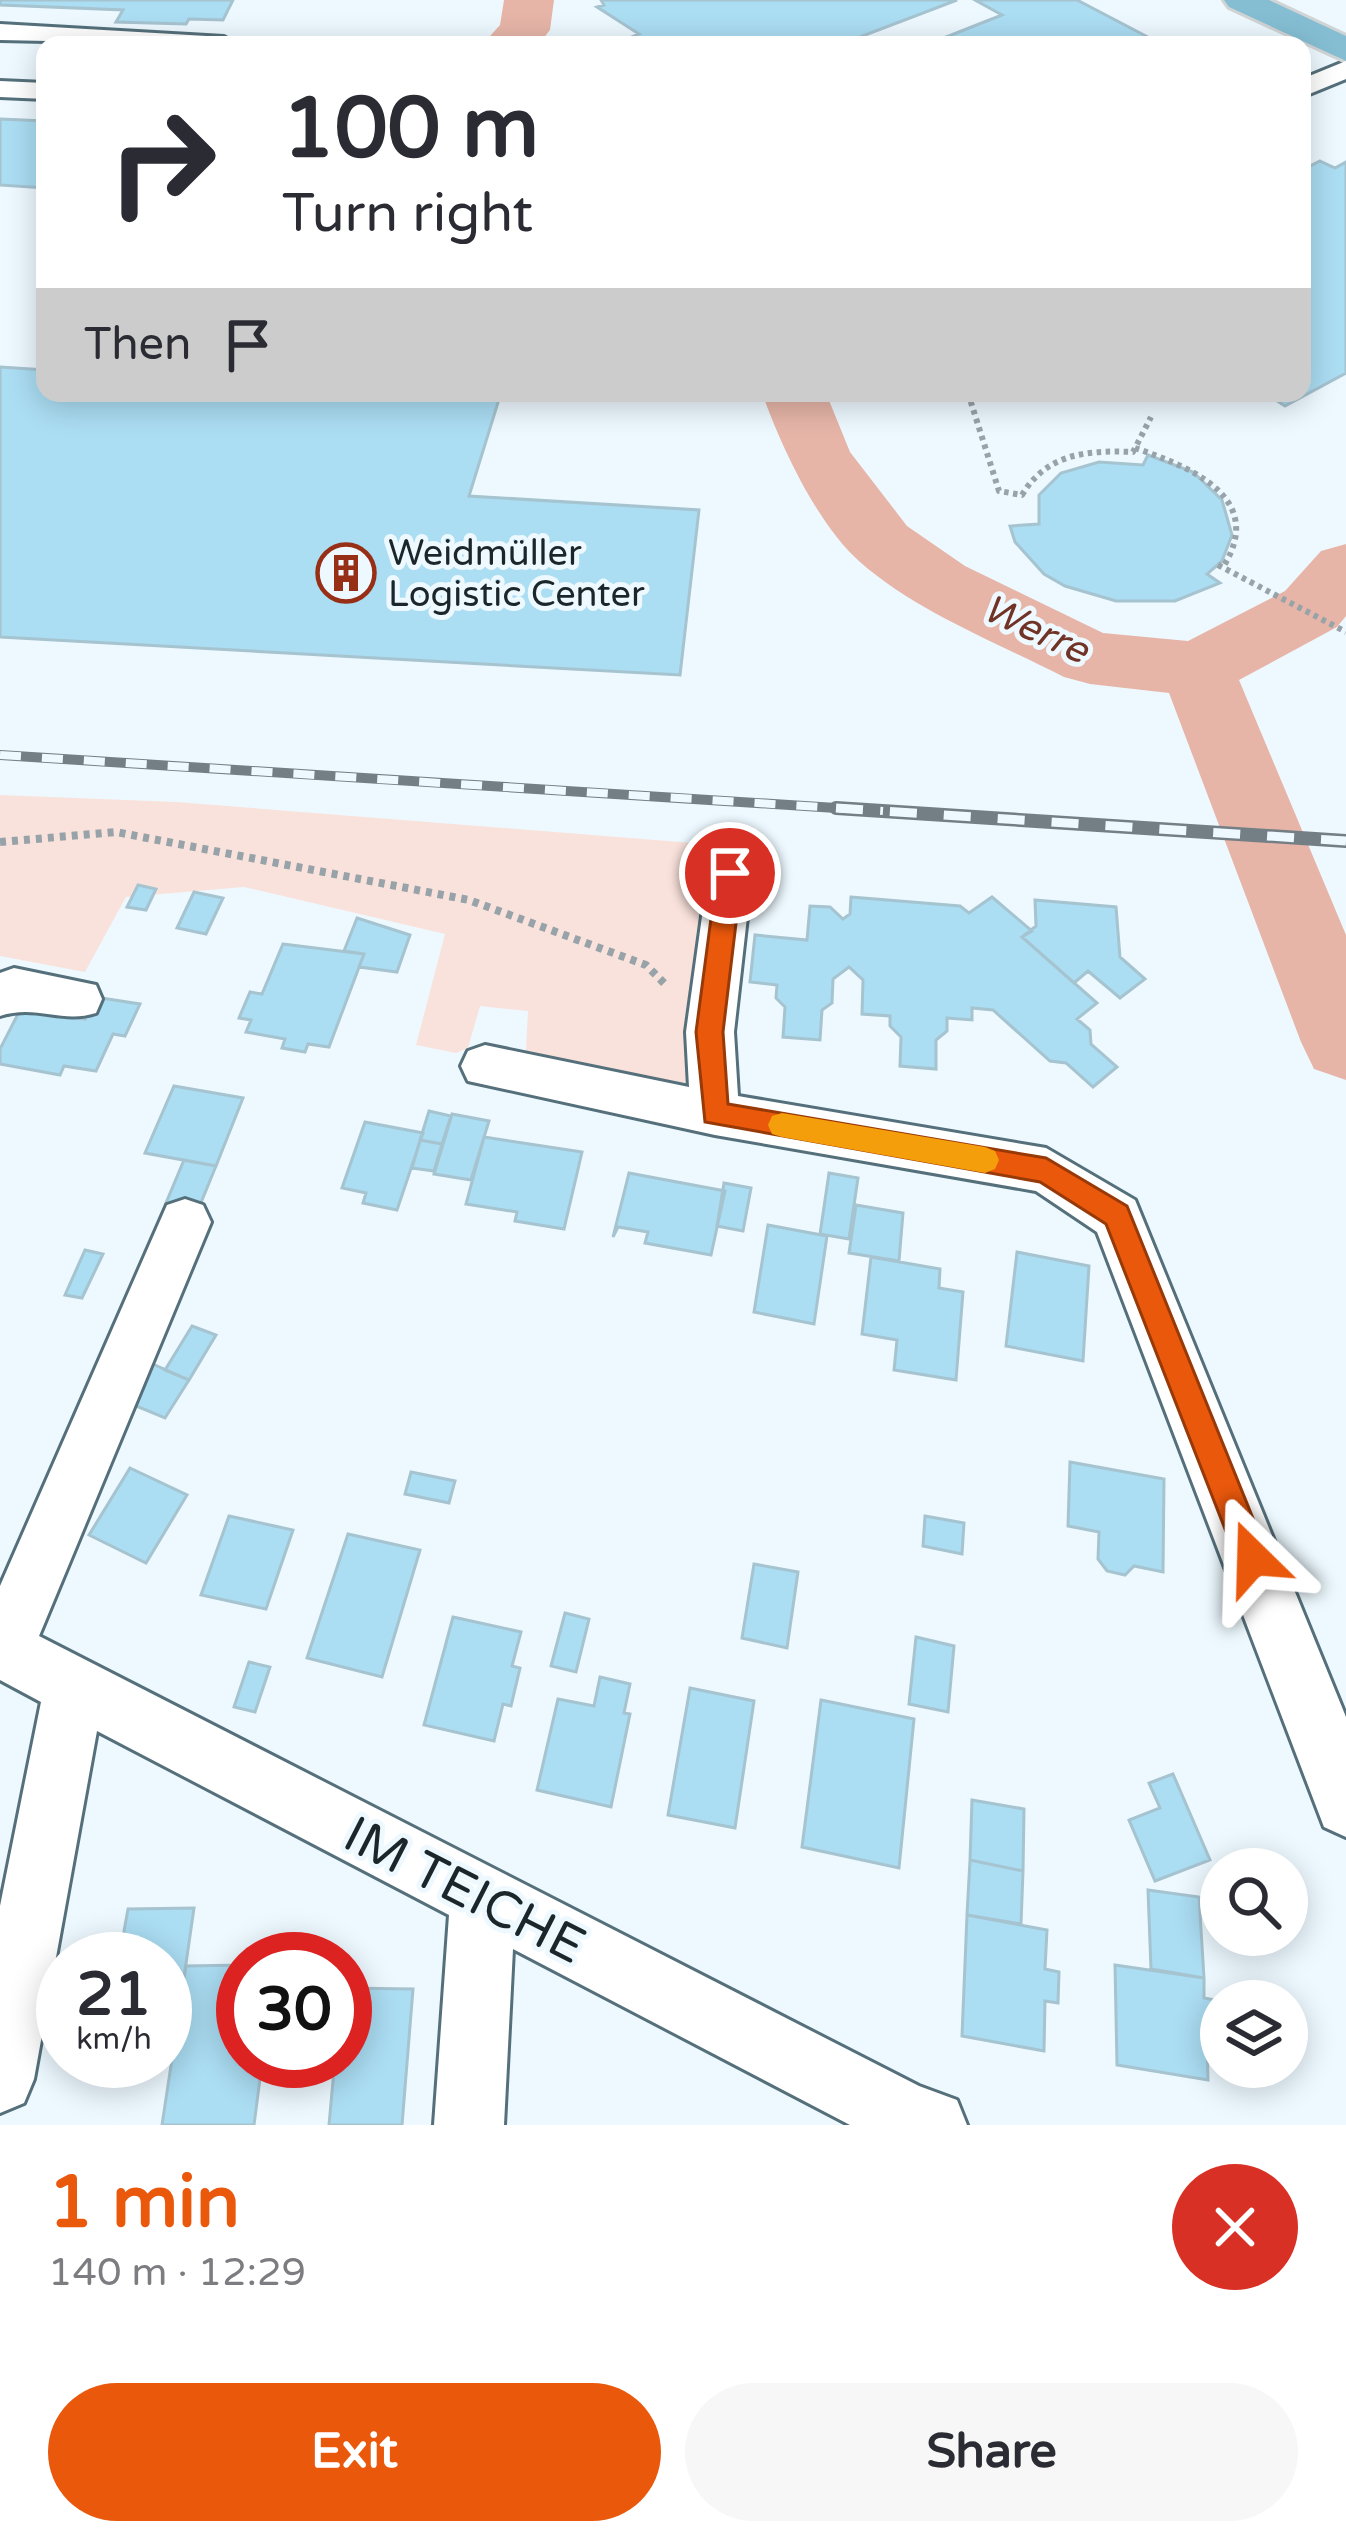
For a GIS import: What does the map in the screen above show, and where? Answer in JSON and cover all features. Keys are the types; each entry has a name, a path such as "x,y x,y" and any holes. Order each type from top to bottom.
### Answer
{"main road":[{"path":"1241,0 1346,50"}],"street":[{"path":"0,32 69,36"},
{"path":"1311,85 1346,69"},
{"path":"0,89 36,91"},
{"path":"715,1114 710,1032 730,873"},
{"path":"0,998 14,987 79,999"},
{"path":"485,1066 715,1114 1046,1170 1117,1216 1312,1707 1346,1805"},
{"path":"2,1649 185,1222"},
{"name":"IM TEICHE","path":"2,1649 908,2118 932,2125"},
{"path":"0,2079 74,1688"},
{"path":"470,2125 483,1899"}],"path":[{"path":"971,402 999,491 1022,495 1030,476 1060,458 1105,450 1133,452 1151,417"},
{"path":"1135,448 1193,468 1224,495 1240,532 1236,548 1220,566 1344,631"},
{"path":"0,842 116,832 470,900 646,964 710,1032"}],"shaded area":[{"path":"0,795 176,802 718,845 688,1088 525,1068 528,1011 480,1006 468,1048 456,1053 416,1045 445,934 244,887 126,897 85,972 0,956"}],"building":[{"path":"0,0 233,0 223,20 189,19 186,24 116,22 123,10 0,5"},
{"path":"601,0 957,0 863,36 634,36 639,34 597,7 604,5"},
{"path":"975,0 1077,0 1146,36 949,36 1002,15"},
{"path":"0,119 36,121 36,187 0,185"},
{"path":"1320,161 1335,168 1346,162 1346,373 1311,392 1311,166"},
{"name":"Weidmüller Logistic Center","path":"0,367 36,369 36,402 498,402 469,496 699,510 680,675 0,637"},
{"path":"1148,455 1193,472 1222,500 1232,535 1222,561 1207,574 1220,583 1175,601 1116,601 1065,586 1044,574 1015,542 1010,526 1039,524 1039,495 1061,473 1099,462 1143,465"},
{"path":"138,885 156,889 146,910 127,907"},
{"path":"194,892 223,898 206,934 177,928"},
{"path":"851,897 960,906 969,913 992,897 1032,931 1022,937 1097,1003 1077,1019 1090,1030 1091,1044 1117,1067 1093,1087 1066,1063 1050,1061 993,1010 972,1008 972,1020 947,1018 947,1031 936,1040 936,1069 900,1066 901,1037 890,1026 890,1016 862,1014 863,980 849,967 833,979 832,1003 822,1010 820,1040 783,1037 785,1007 776,998 777,985 750,982 755,935 807,940 810,906 830,907 843,919 850,914"},
{"path":"1035,900 1116,907 1120,957 1145,979 1120,998 1088,971 1074,983 1022,937 1036,926"},
{"path":"357,918 410,935 397,972 359,967 364,954 344,951"},
{"path":"283,944 364,954 329,1047 308,1044 305,1052 282,1048 285,1039 246,1032 251,1020 239,1018 250,992 262,994"},
{"path":"95,997 140,1004 125,1036 113,1034 96,1071 64,1066 60,1075 0,1064 0,1049 21,1008 85,1019"},
{"path":"174,1086 243,1098 216,1166 145,1153"},
{"path":"429,1111 451,1116 442,1144 420,1140"},
{"path":"452,1114 489,1121 471,1180 434,1174"},
{"path":"365,1122 423,1133 397,1210 363,1203 366,1193 342,1188"},
{"path":"484,1137 582,1152 564,1229 515,1221 517,1212 466,1204"},
{"path":"420,1140 442,1144 434,1171 412,1168"},
{"path":"184,1160 216,1166 198,1210 166,1203"},
{"path":"629,1173 725,1191 711,1255 645,1243 648,1232 618,1227 613,1237"},
{"path":"829,1173 858,1178 849,1239 820,1234"},
{"path":"724,1183 751,1188 743,1231 717,1226"},
{"path":"856,1205 903,1213 899,1261 849,1253"},
{"path":"768,1225 827,1236 814,1324 754,1312"},
{"path":"85,1250 103,1254 82,1298 65,1295"},
{"path":"1017,1252 1089,1266 1083,1361 1006,1346"},
{"path":"871,1257 940,1269 939,1288 963,1292 956,1380 894,1370 897,1340 862,1334"},
{"path":"192,1326 216,1335 189,1380 165,1370"},
{"path":"148,1362 189,1380 165,1418 124,1401"},
{"path":"1070,1462 1164,1479 1163,1572 1134,1566 1125,1575 1107,1571 1098,1559 1099,1532 1068,1526"},
{"path":"130,1468 187,1495 146,1563 89,1535"},
{"path":"411,1472 455,1481 449,1503 405,1494"},
{"path":"229,1516 293,1530 266,1609 201,1595"},
{"path":"925,1516 964,1523 962,1554 923,1546"},
{"path":"348,1534 420,1550 382,1677 307,1658"},
{"path":"754,1564 798,1572 787,1648 742,1638"},
{"path":"565,1613 589,1619 576,1672 551,1666"},
{"path":"453,1617 521,1632 512,1666 520,1668 511,1706 503,1704 494,1741 424,1725"},
{"path":"916,1637 954,1646 948,1712 909,1704"},
{"path":"249,1662 270,1667 255,1712 234,1707"},
{"path":"600,1677 630,1684 624,1713 630,1714 611,1807 537,1790 558,1699 594,1706"},
{"path":"690,1688 754,1701 735,1828 668,1815"},
{"path":"821,1700 914,1719 899,1868 802,1847"},
{"path":"1173,1774 1205,1848 1200,1848 1200,1864 1155,1881 1129,1820 1160,1808 1149,1783"},
{"path":"972,1800 1024,1809 1023,1871 970,1860"},
{"path":"970,1860 1023,1871 1021,1924 967,1915"},
{"path":"1148,1890 1199,1897 1204,1978 1151,1969"},
{"path":"194,1908 191,1932 124,1932 128,1909"},
{"path":"967,1915 1047,1930 1045,1969 1059,1972 1058,2003 1045,2001 1044,2051 962,2036"},
{"path":"216,1965 216,2088 259,2088 254,2125 162,2125 168,2088 192,2088 192,1966"},
{"path":"1115,1965 1204,1978 1200,1980 1200,2079 1117,2065"},
{"path":"372,1988 413,1989 402,2125 329,2125 332,2088 372,2088"}],"waterway":[{"name":"Werre","path":"518,36 525,30 529,0"},
{"name":"Werre","path":"797,402 818,457 882,543 940,583 1090,658 1197,669"},
{"name":"Werre","path":"1197,669 1311,609 1346,568"},
{"path":"1197,669 1346,1042"}],"railway":[{"path":"0,755 851,809"},
{"path":"836,808 851,809"},
{"path":"851,809 883,811"},
{"path":"851,809 1346,841"}],"slow traffic":[{"path":"782,1125 985,1160"}],"place":[{"name":"Weidmüller Logistic Center","path":"346,573"}],"route":[{"path":"730,873 710,1032 715,1114 1046,1170 1117,1216 1253,1558"}]}
